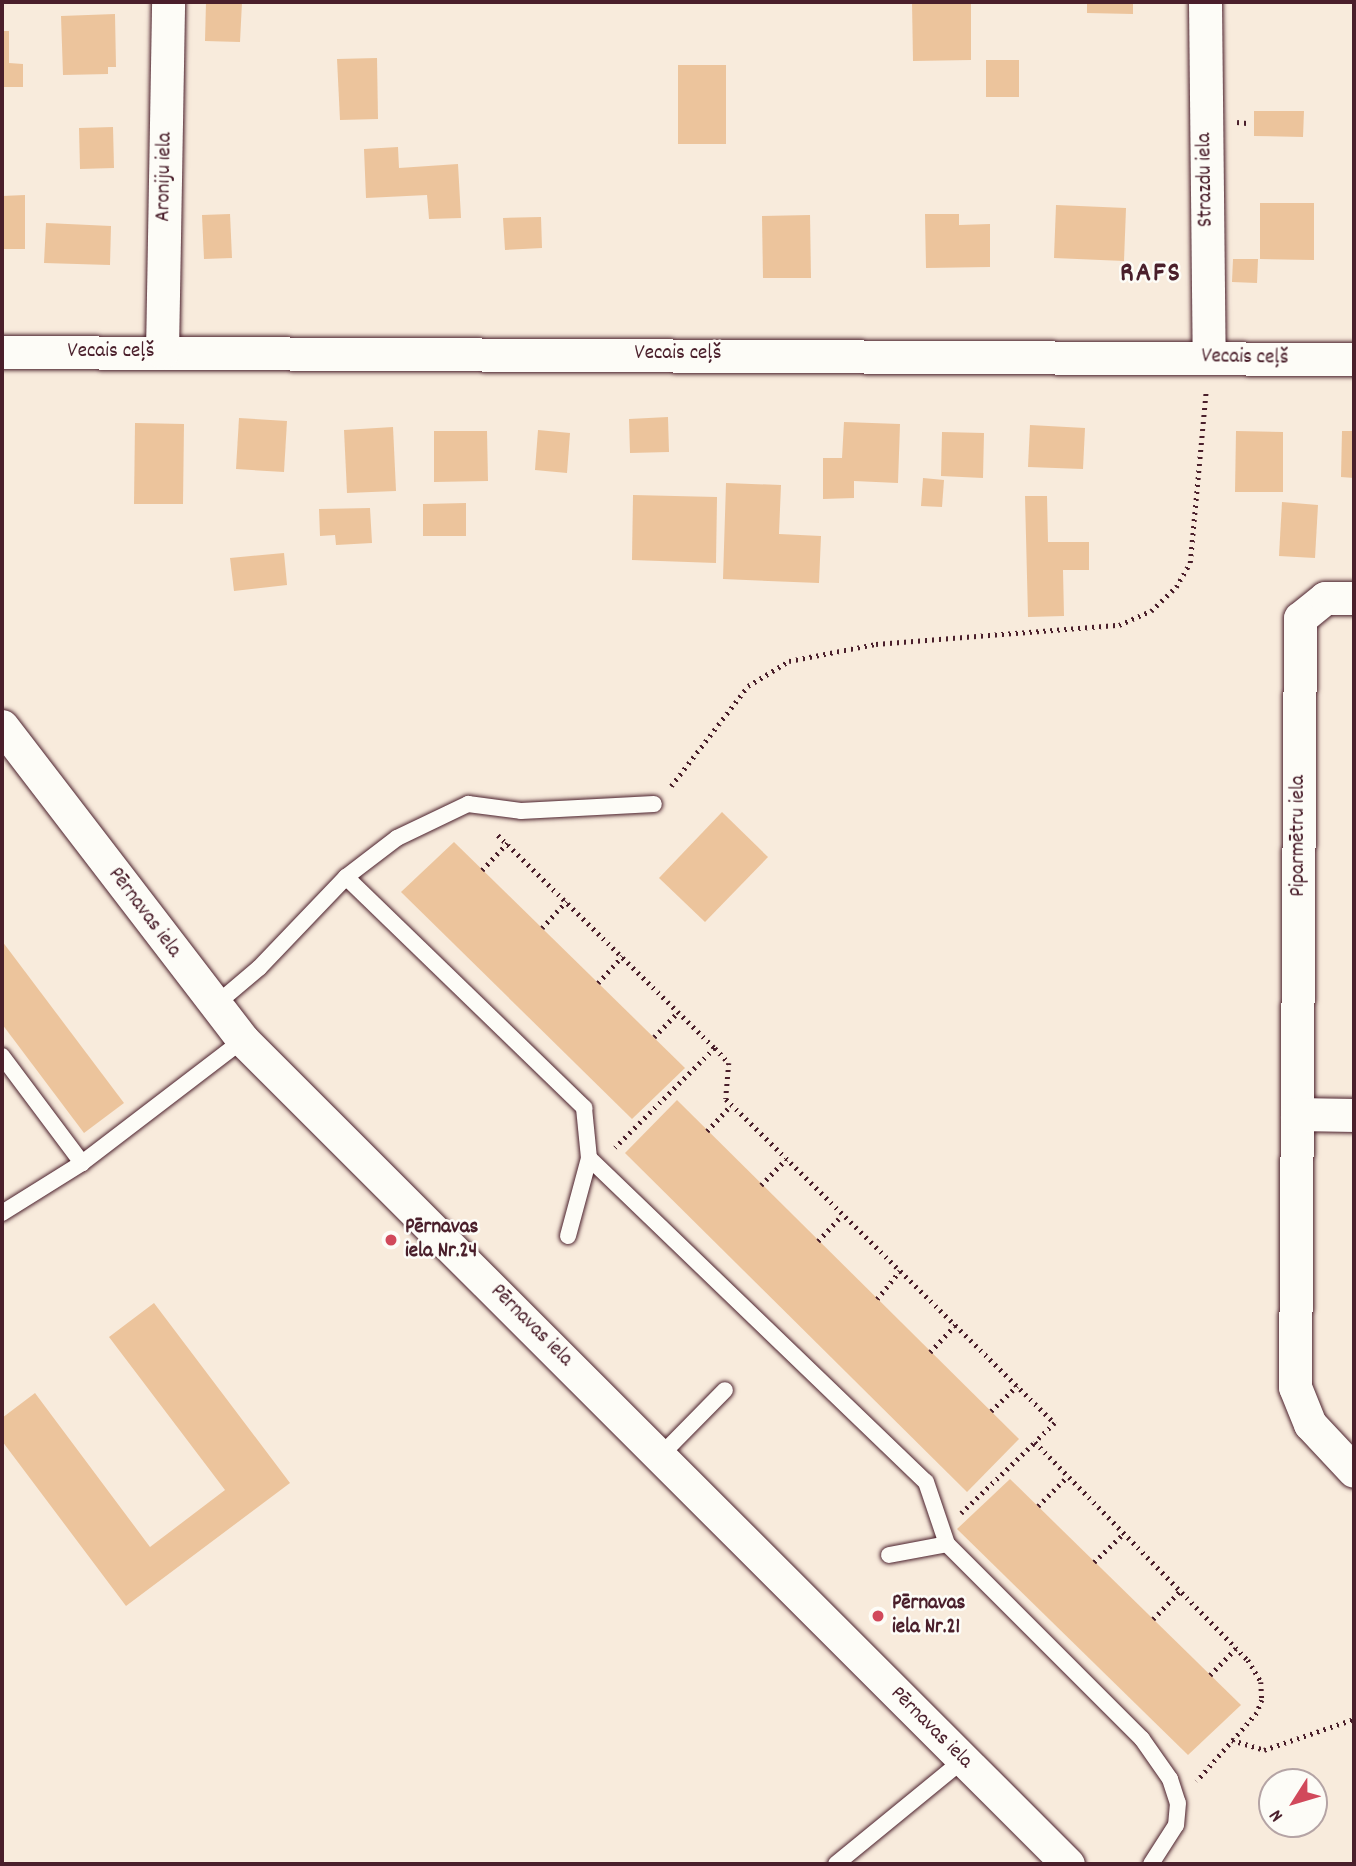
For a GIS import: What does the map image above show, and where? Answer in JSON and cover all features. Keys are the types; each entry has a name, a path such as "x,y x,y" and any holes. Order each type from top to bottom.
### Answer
{"street":[{"name":"Aroniju iela","path":"162,352 168,2"},
{"name":"Strazdu iela","path":"1205,2 1209,357"},
{"name":"Vecais ceļš","path":"2,352 1354,359"},
{"name":"Piparmētru iela","path":"1354,598 1325,598 1300,618 1295,1387 1310,1424 1354,1471"},
{"name":"Pērnavas iela","path":"2,726 214,1006 243,1040 1068,1864"},
{"path":"1297,1114 1354,1115"}],"lane":[{"path":"214,1006 259,968 346,877 397,838 468,804 521,811 654,804"},
{"path":"346,877 584,1108 593,1162 568,1236"},
{"path":"2,1213 82,1163 243,1040"},
{"path":"2,1056 82,1163"},
{"path":"593,1162 926,1482 945,1537 1142,1739 1170,1779 1178,1803 1176,1825 1151,1864"},
{"path":"661,1455 724,1390"},
{"path":"889,1555 945,1537"},
{"path":"836,1864 962,1760"}],"path":[{"path":"654,804 684,773 748,687 789,661 876,644 1119,625 1151,611 1176,587 1190,563 1209,357"},
{"path":"468,804 729,1063 726,1100 1055,1423 945,1537"},
{"path":"482,870 507,843"},
{"path":"542,928 566,901"},
{"path":"598,983 622,956"},
{"path":"654,1037 678,1012"},
{"path":"593,1162 715,1048"},
{"path":"707,1131 731,1105"},
{"path":"761,1185 786,1159"},
{"path":"818,1241 842,1214"},
{"path":"877,1299 900,1271"},
{"path":"930,1352 955,1325"},
{"path":"991,1411 1017,1386"},
{"path":"1035,1442 1236,1648 1261,1682 1262,1700 1257,1713 1178,1803"},
{"path":"1038,1506 1068,1476"},
{"path":"1094,1562 1124,1533"},
{"path":"1153,1619 1180,1591"},
{"path":"1210,1675 1236,1648"},
{"path":"1232,1740 1264,1749 1354,1719"}],"building":[{"path":"206,2 242,2 240,42 205,41"},
{"path":"912,2 971,2 971,60 913,61"},
{"path":"1087,2 1133,2 1133,14 1087,13"},
{"path":"115,14 116,67 108,67 108,74 63,75 61,16"},
{"path":"2,31 9,31 9,63 23,64 23,87 2,87"},
{"path":"377,58 378,119 340,120 337,59"},
{"path":"986,60 1019,60 1019,97 986,97"},
{"path":"678,65 726,65 726,144 678,144"},
{"path":"1254,111 1304,111 1303,137 1254,136"},
{"path":"113,127 114,168 80,169 79,128"},
{"path":"398,147 399,168 458,164 461,218 429,219 427,195 366,198 364,149"},
{"path":"25,195 25,249 2,249 2,196"},
{"path":"1260,203 1314,203 1314,260 1260,259"},
{"path":"1056,205 1126,208 1124,261 1054,258"},
{"path":"230,214 232,258 204,259 202,215"},
{"path":"925,214 959,214 959,225 990,224 990,267 926,268"},
{"path":"810,215 811,278 763,278 762,216"},
{"path":"541,217 542,248 505,250 503,218"},
{"path":"46,223 111,226 110,265 44,263"},
{"path":"1233,259 1258,259 1257,283 1232,282"},
{"path":"668,417 669,452 630,453 629,419"},
{"path":"239,418 287,421 284,472 236,469"},
{"path":"844,422 900,424 898,483 854,481 854,498 823,499 823,458 842,458"},
{"path":"135,423 184,424 183,504 134,504"},
{"path":"1030,425 1085,428 1083,469 1028,467"},
{"path":"393,427 396,491 347,493 344,430"},
{"path":"538,430 570,433 567,473 535,470"},
{"path":"434,431 487,431 488,481 434,482"},
{"path":"1236,431 1283,432 1283,492 1235,492"},
{"path":"1342,431 1354,431 1354,478 1341,477"},
{"path":"942,432 984,433 983,478 941,476"},
{"path":"923,478 944,480 942,507 921,506"},
{"path":"726,483 781,485 779,534 821,536 819,583 723,579"},
{"path":"633,495 717,497 716,563 632,560"},
{"path":"1025,496 1047,496 1048,542 1089,542 1089,570 1063,570 1064,616 1028,617"},
{"path":"1282,502 1318,505 1315,558 1279,556"},
{"path":"466,503 466,536 423,536 423,504"},
{"path":"370,508 372,543 336,545 335,535 320,536 319,509"},
{"path":"284,553 287,585 234,591 230,558"},
{"path":"722,812 768,857 705,922 659,878"},
{"path":"454,842 685,1068 632,1119 401,892"},
{"path":"2,941 124,1103 84,1133 2,1024"},
{"path":"677,1100 1019,1439 967,1492 625,1153"},
{"path":"154,1303 290,1483 126,1606 2,1441 2,1418 35,1393 150,1547 225,1490 109,1337"},
{"path":"1010,1479 1241,1705 1188,1755 957,1529"}],"place":[{"name":"Pērnavas iela Nr.24","path":"391,1240"},
{"name":"Pērnavas iela Nr.21","path":"878,1616"}],"district":[{"name":"RAFS","path":"1151,275"}]}
